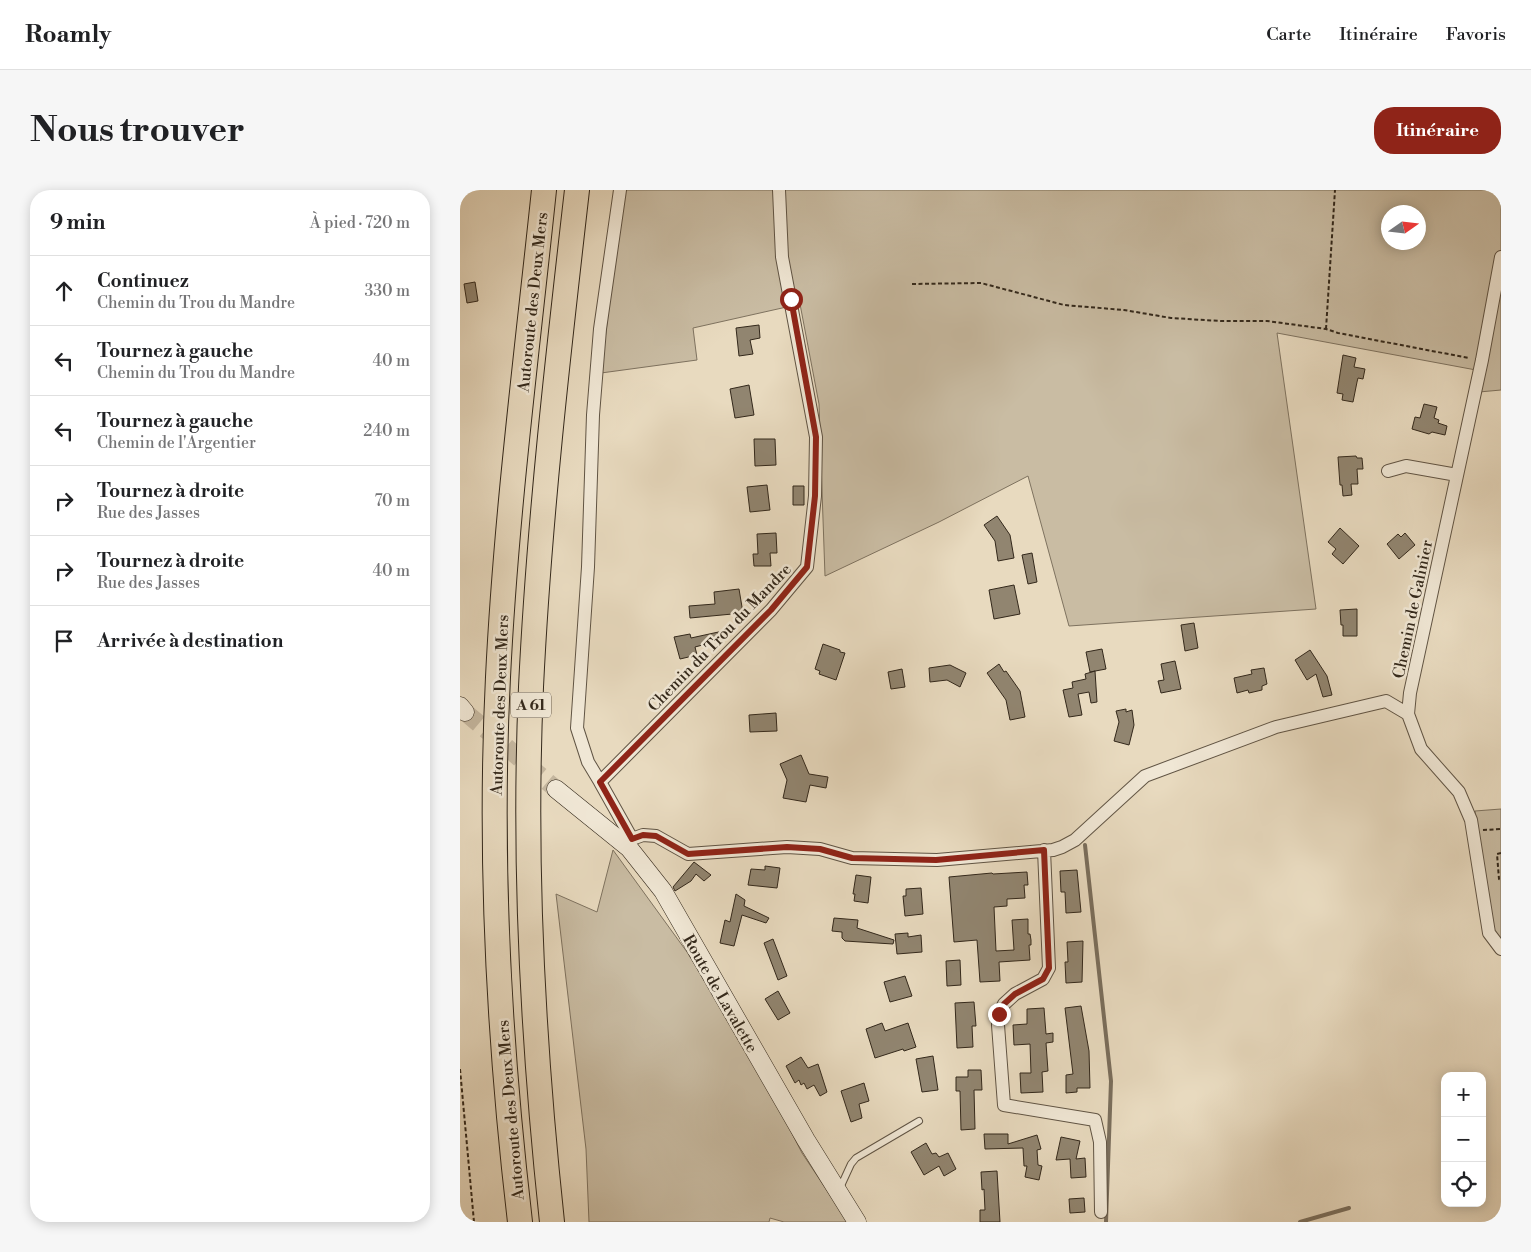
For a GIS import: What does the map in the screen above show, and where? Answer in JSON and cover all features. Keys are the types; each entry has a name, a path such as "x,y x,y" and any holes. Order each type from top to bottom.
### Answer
{"highway":[{"name":"Autoroute des Deux Mers","path":"520,1222 511,1151 501,997 496,780 498,678 508,532 544,190"},
{"name":"Autoroute des Deux Mers","path":"552,1222 544,1148 534,1006 529,887 531,688 541,536 577,190"}],"main road":[{"name":"Route de Lavalette","path":"556,788 631,844 663,891 801,1132 857,1222"}],"street":[{"path":"620,190 600,329 593,414 588,567 577,728 588,762 631,844 643,835 656,836 688,854 787,847 820,849 852,858 936,860 1062,847 1074,840 1146,776 1276,727 1386,701 1408,714"},
{"name":"Chemin du Trou du Mandre","path":"600,782 771,610 807,567 815,496 816,437 782,257 779,190"},
{"name":"Chemin de Galinier","path":"1501,257 1482,360 1410,694 1408,714 1421,748 1458,792 1471,820 1489,934 1501,949"},
{"path":"1388,471 1406,466 1457,475"},
{"path":"1044,850 1049,968 1043,979 1015,994 1004,1004 999,1014 998,1025 1004,1105 1095,1120 1100,1142 1101,1212"}],"lane":[{"path":"838,1191 850,1164 856,1158 919,1120"}],"path":[{"path":"1326,329 1335,190"},
{"path":"912,284 981,283 1064,305 1124,310 1171,318 1267,321 1326,329 1338,333 1482,360"},
{"path":"1472,831 1501,829"},
{"path":"1501,853 1497,854 1498,879 1501,880"},
{"path":"460,1069 474,1222"}],"shaded area":[{"path":"623,190 1501,190 1501,390 1479,392 1476,370 1277,333 1316,609 1069,626 1028,476 939,522 825,576 819,404 800,304 693,328 697,360 601,373"},
{"path":"1501,809 1501,942 1495,936 1485,888 1475,811"},
{"path":"613,850 687,952 763,1077 802,1153 848,1222 784,1222 770,1218 769,1222 589,1222 586,1149 556,894 597,912"}],"building":[{"path":"475,282 478,301 467,303 464,284"},
{"path":"759,325 760,338 750,340 753,354 739,356 736,328"},
{"path":"1343,355 1356,358 1354,367 1365,369 1363,379 1358,378 1353,402 1342,400 1343,394 1337,393"},
{"path":"749,385 754,415 735,418 730,389"},
{"path":"1424,404 1437,407 1434,418 1439,420 1438,423 1447,426 1445,435 1432,432 1429,434 1412,429 1415,417 1420,418"},
{"path":"754,439 775,439 776,465 755,466"},
{"path":"1356,456 1357,458 1362,458 1363,469 1357,469 1358,484 1351,484 1352,495 1343,496 1342,485 1340,485 1338,457"},
{"path":"767,485 770,510 750,512 747,487"},
{"path":"793,486 804,486 804,505 793,505"},
{"path":"997,516 1010,535 1014,558 998,561 995,541 984,525"},
{"path":"1340,528 1359,546 1343,564 1332,554 1336,549 1328,542"},
{"path":"776,533 777,553 770,553 771,566 754,566 753,554 758,554 757,534"},
{"path":"1405,533 1415,545 1399,559 1387,544 1398,534 1401,537"},
{"path":"1032,553 1037,582 1028,584 1022,555"},
{"path":"1014,585 1020,614 994,619 989,590"},
{"path":"739,589 743,613 690,618 689,606 715,604 714,592"},
{"path":"1357,609 1357,636 1343,636 1340,610"},
{"path":"1194,623 1198,648 1185,651 1181,625"},
{"path":"723,631 725,639 695,647 697,655 680,659 674,637 690,634 691,638"},
{"path":"823,644 845,653 836,680 819,674 820,671 815,669"},
{"path":"1102,649 1106,669 1090,672 1086,652"},
{"path":"1310,650 1327,676 1332,695 1323,697 1316,674 1307,680 1295,660"},
{"path":"1175,661 1181,689 1161,693 1158,681 1164,680 1161,664"},
{"path":"999,664 1020,691 1025,717 1010,720 1006,700 987,673"},
{"path":"950,665 966,673 960,687 947,680 930,682 929,668"},
{"path":"1264,668 1267,684 1262,686 1262,690 1249,693 1248,690 1237,693 1234,678 1252,674 1251,670"},
{"path":"902,669 905,687 891,689 888,672"},
{"path":"1095,671 1097,702 1091,703 1089,692 1078,694 1082,715 1069,717 1063,690 1073,688 1072,682 1086,679 1085,674"},
{"path":"1126,709 1126,712 1132,710 1134,725 1129,745 1114,741 1119,722 1116,711"},
{"path":"776,713 777,731 750,732 749,715"},
{"path":"801,755 809,774 828,777 826,788 810,785 806,802 783,798 787,780 780,764"},
{"path":"694,862 711,875 704,881 696,874 691,881 675,891 673,887"},
{"path":"765,866 780,868 777,888 748,885 751,869 765,870"},
{"path":"1077,870 1081,912 1066,913 1065,892 1061,892 1060,871"},
{"path":"1027,872 1028,885 1024,885 1025,898 1007,899 1007,906 994,907 996,951 1014,950 1012,920 1028,919 1028,934 1030,934 1031,940 1031,945 1029,945 1030,960 999,962 1000,981 980,982 977,940 954,942 949,877"},
{"path":"856,875 871,877 868,903 854,901 855,894 853,894"},
{"path":"921,888 923,914 905,916 903,896 906,896 906,889"},
{"path":"736,894 745,900 744,906 769,918 766,923 742,915 734,946 720,943 725,920 730,922"},
{"path":"834,918 858,920 857,928 894,940 893,944 845,941 842,938 842,932 832,931"},
{"path":"908,933 908,937 921,935 922,952 897,954 895,934"},
{"path":"773,939 787,976 778,980 764,943"},
{"path":"1083,941 1082,982 1066,983 1065,962 1068,962 1067,942"},
{"path":"960,960 961,985 947,986 946,961"},
{"path":"905,976 912,996 890,1002 884,982"},
{"path":"778,991 790,1013 778,1020 765,999"},
{"path":"974,1002 976,1026 972,1026 973,1047 957,1048 955,1003"},
{"path":"1081,1006 1089,1051 1090,1088 1077,1088 1077,1092 1066,1093 1066,1075 1073,1074 1065,1008"},
{"path":"1044,1008 1046,1034 1053,1033 1053,1042 1046,1043 1048,1071 1042,1072 1043,1092 1021,1093 1020,1073 1031,1073 1030,1044 1014,1045 1013,1025 1027,1024 1027,1009"},
{"path":"882,1023 885,1031 908,1023 916,1047 875,1058 866,1029"},
{"path":"933,1056 938,1090 922,1092 916,1059"},
{"path":"801,1057 808,1068 818,1064 827,1092 820,1096 814,1085 807,1089 804,1083 801,1085 799,1080 795,1083 786,1066"},
{"path":"968,1070 981,1070 982,1090 974,1090 975,1129 961,1130 960,1091 956,1091 956,1077 968,1077"},
{"path":"864,1083 869,1101 859,1104 862,1118 851,1122 841,1091"},
{"path":"984,1134 1008,1134 1008,1144 1037,1135 1041,1149 1037,1150 1038,1165 1042,1166 1039,1180 1025,1177 1027,1166 1024,1166 1023,1148 985,1149"},
{"path":"1061,1137 1080,1141 1076,1159 1085,1158 1086,1177 1071,1178 1070,1159 1056,1160"},
{"path":"926,1143 932,1154 936,1153 939,1157 948,1153 956,1169 944,1176 939,1166 924,1175 911,1152"},
{"path":"997,1171 1000,1222 980,1222 980,1210 985,1210 981,1172"},
{"path":"1084,1198 1085,1212 1070,1213 1069,1199"}],"waterway":[{"path":"1085,845 1111,1081 1106,1222"},
{"path":"1300,1222 1349,1208"}],"tunnel":[{"path":"465,712 556,789"}],"route":[{"path":"791,299 816,437 815,496 807,567 771,610 600,782 632,839 643,835 656,836 688,854 702,855 787,847 820,849 852,858 936,860 1044,850 1049,968 1043,979 1015,994 1004,1004 999,1014"}]}
